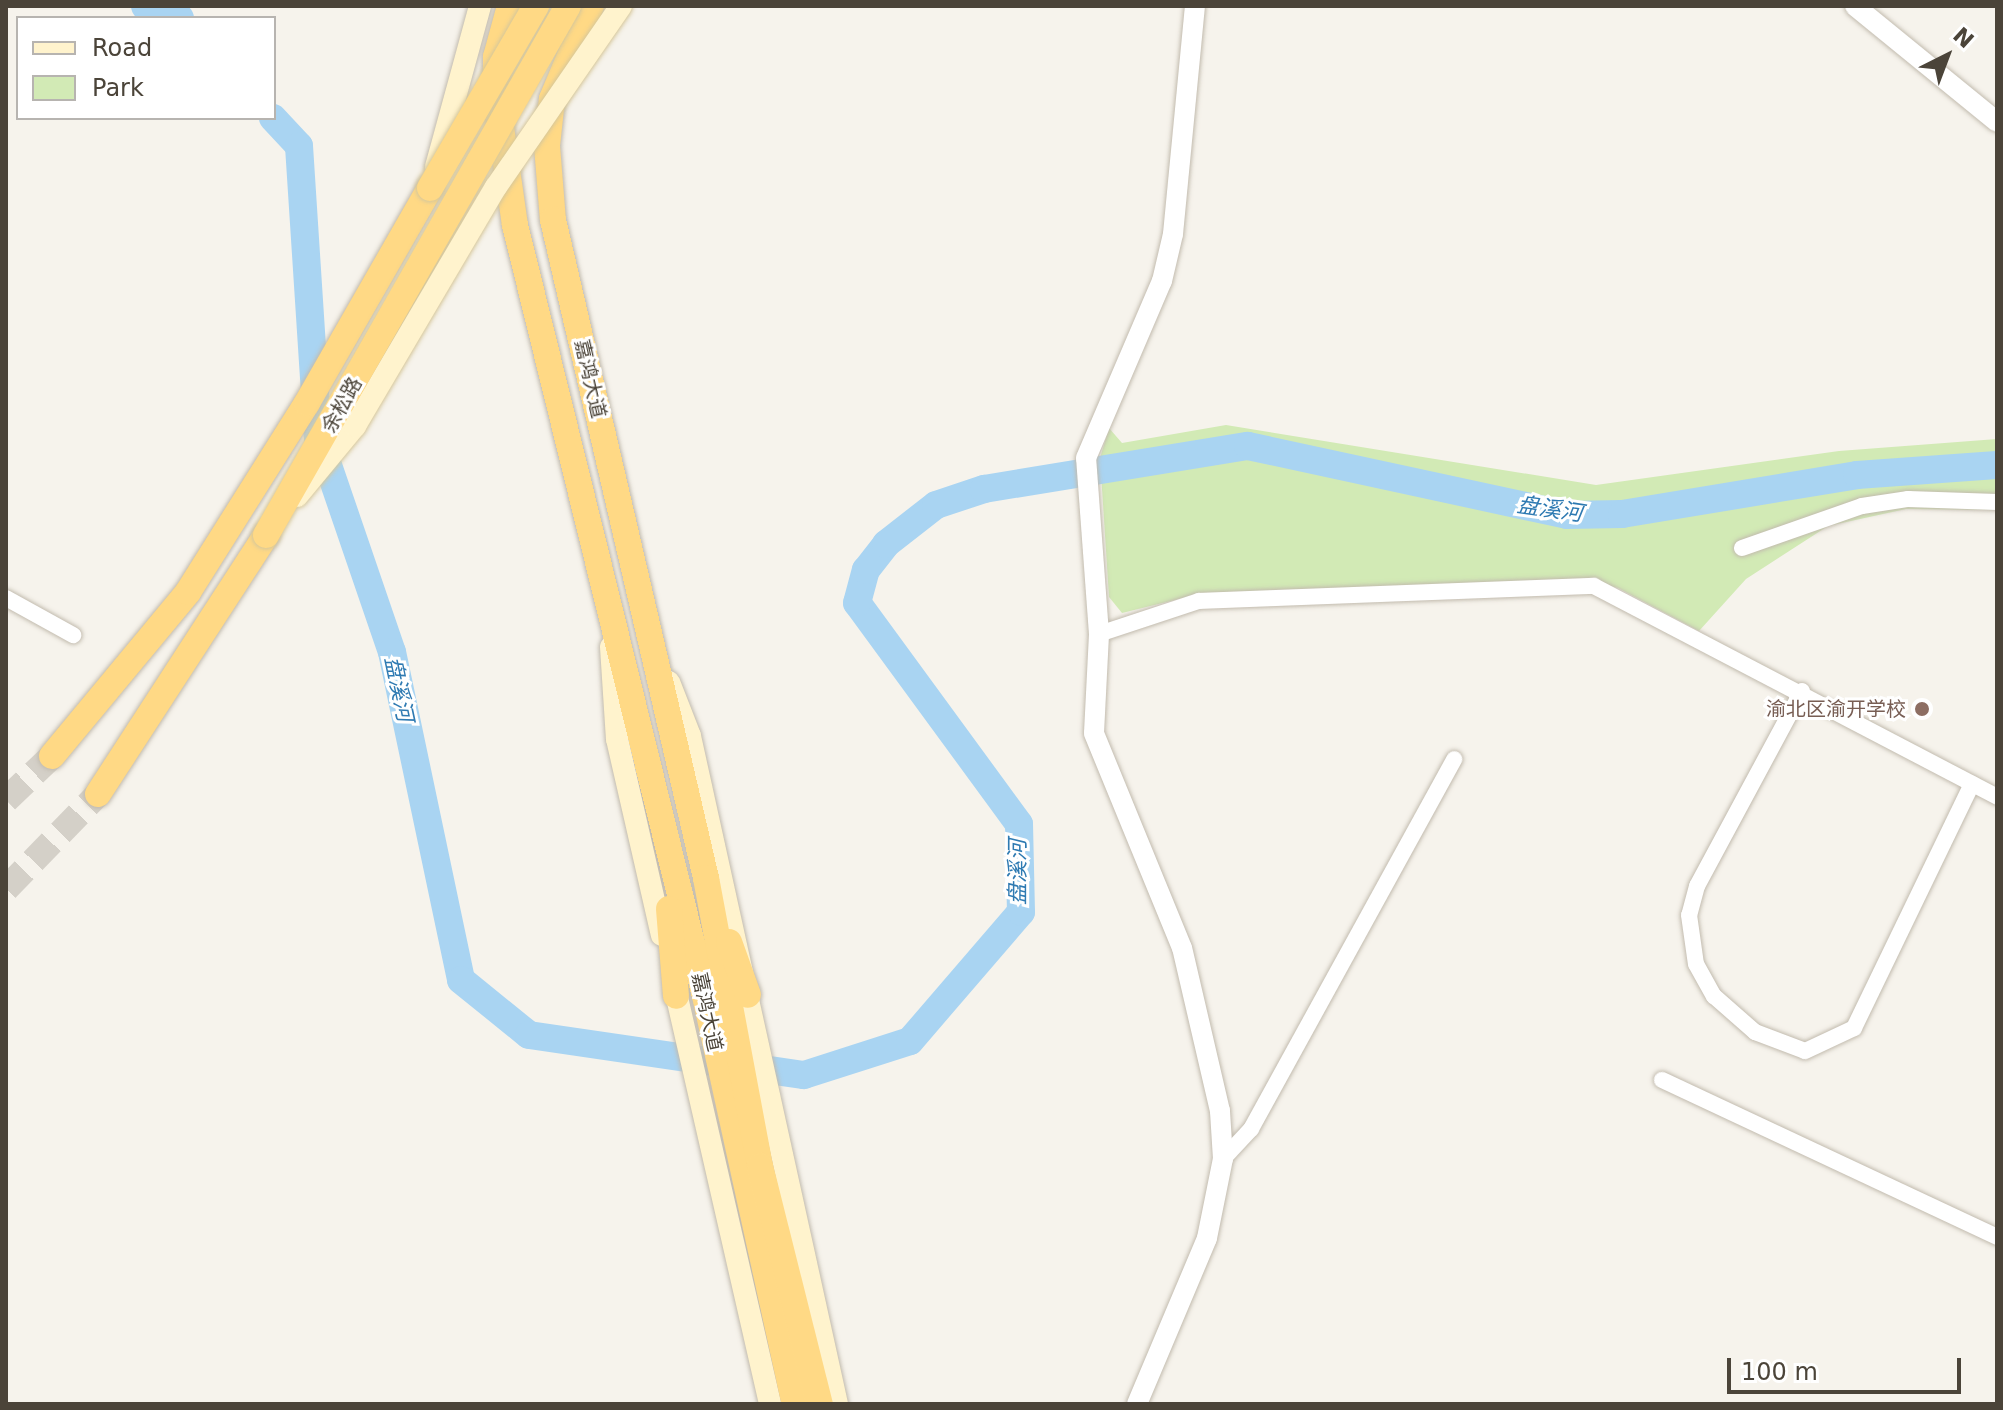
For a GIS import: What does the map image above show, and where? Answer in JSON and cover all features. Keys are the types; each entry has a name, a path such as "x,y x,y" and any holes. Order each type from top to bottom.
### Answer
{"highway":[{"name":"嘉鸿大道","path":"510,6 496,57 496,92 515,225 663,842 726,996 820,1404"},
{"name":"余松路","path":"52,756 188,592 307,403 536,6"},
{"name":"余松路","path":"98,794 266,535 568,6"},
{"name":"嘉鸿大道","path":"591,6 552,99 547,146 553,220 706,878 795,1404"},
{"path":"663,842 676,996"}],"main road":[{"path":"430,188 480,6"},
{"path":"266,535 355,426 496,187 621,6"},
{"name":"嘉鸿大道","path":"609,622 617,739 714,1172 770,1404"},
{"name":"嘉鸿大道","path":"650,632 690,736 726,996 782,1159 837,1404"}],"street":[{"path":"1137,1404 1207,1238 1223,1159 1220,1111 1182,948 1094,733 1099,634 1095,535 1086,458 1162,281 1173,234 1195,6"},
{"path":"1855,6 1997,122"},
{"path":"1742,548 1862,506 1908,499 1997,502"},
{"path":"1099,634 1199,601 1573,584 1613,592 1997,797"},
{"path":"6,598 73,635"},
{"path":"1802,691 1697,886 1689,915 1696,964 1714,996 1755,1032 1805,1051 1854,1028 1972,784"},
{"path":"1223,1159 1251,1129 1454,759"},
{"path":"1662,1080 1997,1237"}],"green space":[{"path":"1226,425 1596,485 1839,451 1997,439 1997,510 1906,509 1828,526 1746,579 1699,631 1618,588 1593,581 1195,595 1122,613 1109,597 1100,458 1109,428 1122,443"}],"waterway":[{"name":"盘溪河","path":"145,6 174,16"},
{"name":"盘溪河","path":"275,120 299,146 318,436 392,652 461,980 529,1035 804,1075 910,1041 1021,912 1019,824 857,603 866,570 886,544 936,505 984,489 1248,446 1567,515 1622,514 1857,475 1997,465"}],"tunnel":[{"path":"6,800 52,756"},
{"path":"6,889 98,794"}],"place":[{"name":"渝北区渝开学校","path":"1922,709"}]}
